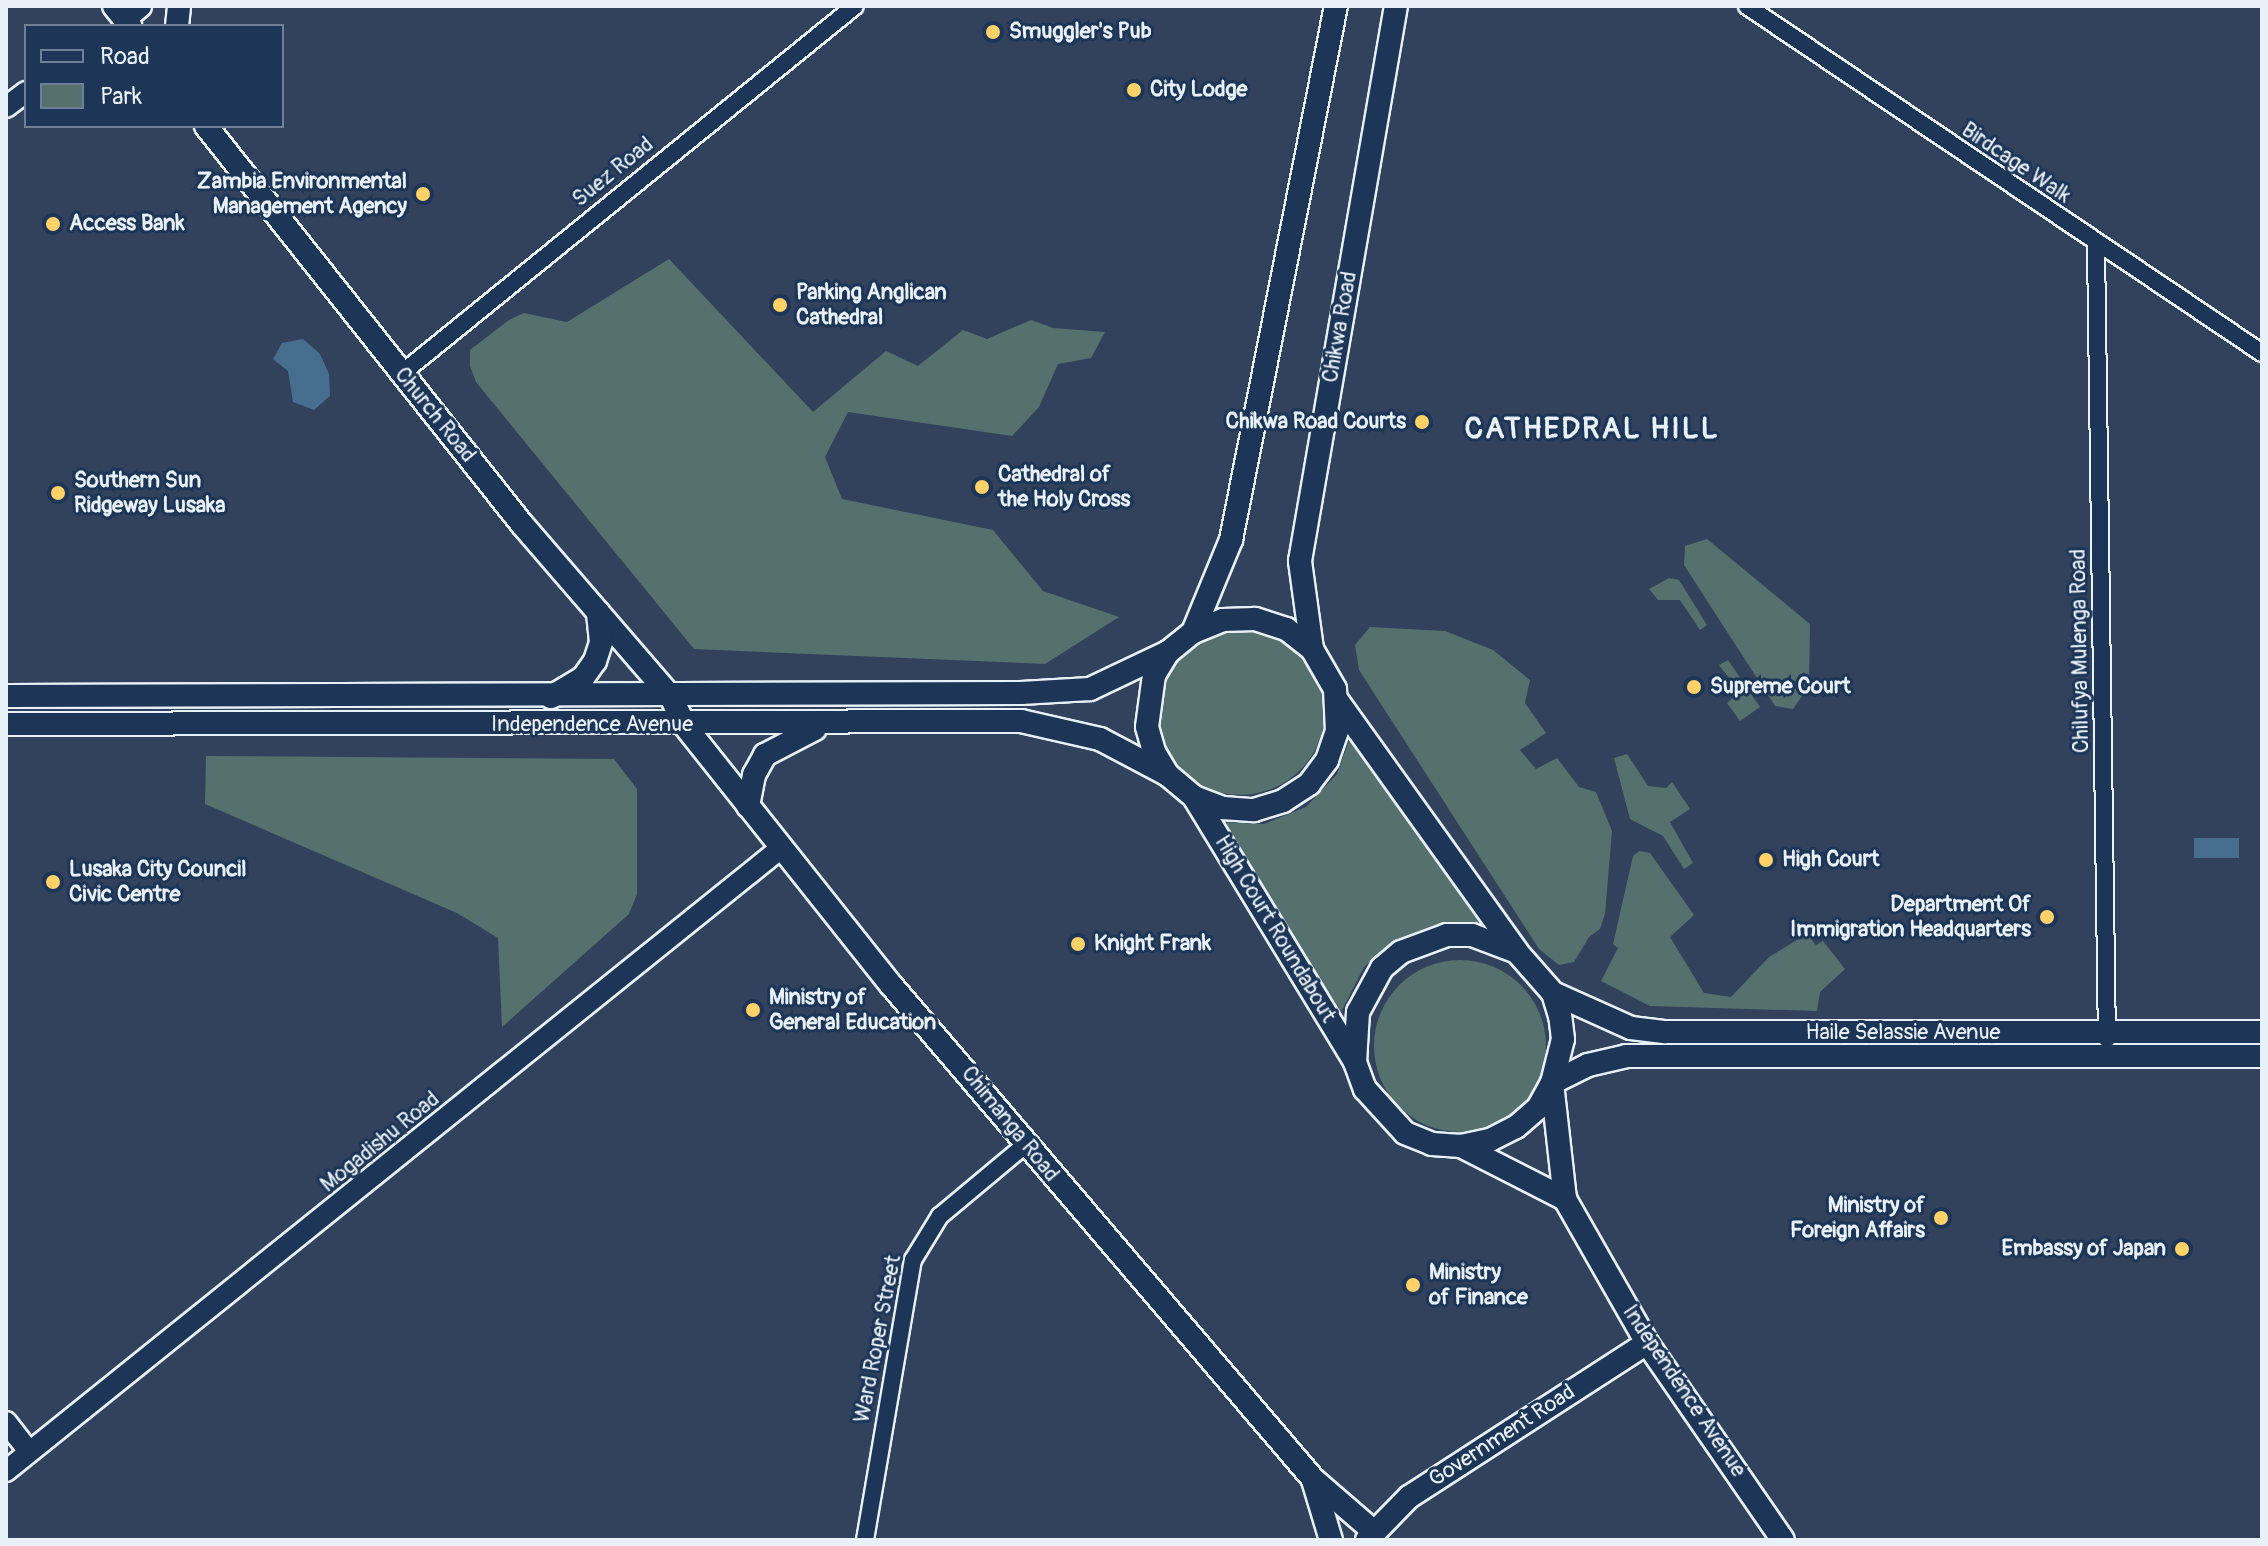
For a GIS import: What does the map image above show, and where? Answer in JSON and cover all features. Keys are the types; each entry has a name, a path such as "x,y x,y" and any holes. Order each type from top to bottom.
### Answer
{"main road":[{"path":"1193,632 1231,540 1336,6"},
{"name":"Chikwa Road","path":"1312,649 1300,561 1396,6"},
{"name":"Church Road","path":"208,128 401,374 671,697"},
{"path":"550,697 583,678 595,661 601,642 598,612"},
{"name":"High Court Roundabout","path":"1255,619 1286,629 1312,649 1326,667 1337,700 1517,952 1553,993 1563,1039 1552,1083 1538,1108 1516,1127 1461,1146 1432,1144 1405,1133 1365,1089 1355,1062 1194,797 1168,775 1147,727 1154,675 1168,652 1193,632 1223,620 1255,619"},
{"name":"Independence Avenue","path":"6,696 671,697 1090,689 1168,652"},
{"name":"Chimanga Road","path":"671,697 685,726 781,848 1026,1144 1313,1479 1370,1535"},
{"name":"High Court Roundabout","path":"1194,797 1223,808 1254,810 1283,801 1309,784 1327,760 1337,731 1337,700"},
{"name":"Independence Avenue","path":"6,724 685,726 1021,721 1100,739 1168,775"},
{"path":"748,806 754,775 765,755 782,742 831,723"},
{"name":"High Court Roundabout","path":"1355,1062 1353,1037 1363,1000 1382,968 1401,952 1447,935 1472,935 1517,952"},
{"name":"Haile Selassie Avenue","path":"1553,993 1631,1028 1666,1032 2262,1032"},
{"name":"Haile Selassie Avenue","path":"1552,1083 1588,1065 1626,1056 2262,1056"},
{"name":"Independence Avenue","path":"1552,1083 1565,1199 1647,1343 1783,1540"},
{"path":"1461,1146 1565,1199"},
{"name":"Government Road","path":"1370,1535 1409,1497 1489,1442 1647,1343"},
{"path":"1313,1479 1331,1540"}],"street":[{"name":"Suez Road","path":"401,374 855,6"},
{"name":"Birdcage Walk","path":"1747,6 2096,245 2262,353"},
{"path":"6,107 24,94"},
{"name":"Chilufya Mulenga Road","path":"2096,245 2108,1056"},
{"name":"Mogadishu Road","path":"6,1471 781,848"},
{"name":"Ward Roper Street","path":"865,1540 913,1260 946,1210 1026,1144"},
{"path":"6,1422 29,1451"}],"green space":[{"path":"669,259 813,412 886,351 918,366 963,330 987,339 1031,320 1053,328 1105,332 1091,358 1058,364 1039,407 1012,436 848,412 825,457 842,499 993,530 1043,591 1119,617 1045,664 694,649 476,382 470,366 470,350 509,320 524,313 567,322"},
{"path":"1707,539 1810,624 1809,686 1793,709 1775,706 1684,565 1685,546"},
{"path":"1669,578 1679,580 1707,625 1700,630 1680,600 1658,600 1649,589"},
{"path":"1240,625 1272,632 1300,650 1318,678 1325,710 1318,742 1300,770 1272,788 1240,795 1208,788 1180,770 1162,742 1155,710 1162,678 1180,650 1208,632"},
{"path":"1370,627 1445,631 1493,650 1530,680 1525,703 1546,733 1520,750 1536,769 1557,758 1579,787 1596,792 1612,831 1605,914 1600,929 1589,937 1574,962 1559,965 1539,949 1359,670 1355,645"},
{"path":"1728,660 1760,707 1740,721 1727,703 1740,692 1719,665"},
{"path":"1353,730 1485,927 1435,925 1389,944 1364,967 1341,1012 1219,822 1264,824 1306,807 1337,774"},
{"path":"1627,754 1648,786 1666,788 1672,782 1690,809 1670,822 1693,863 1684,869 1663,836 1630,819 1614,758"},
{"path":"206,756 614,759 637,789 637,894 629,914 502,1027 498,938 457,913 205,804"},
{"path":"1639,851 1650,853 1694,915 1670,937 1704,993 1731,997 1769,957 1807,934 1816,945 1823,941 1845,969 1820,992 1817,1011 1650,1006 1601,981 1618,948 1613,944 1633,856"},
{"path":"1460,960 1493,966 1521,985 1540,1013 1546,1046 1540,1079 1521,1107 1493,1126 1460,1132 1427,1126 1399,1107 1380,1079 1374,1046 1380,1013 1399,985 1427,966"}],"water":[{"path":"303,339 320,354 329,374 330,396 314,410 293,402 288,371 273,359 282,343"},
{"path":"2194,838 2239,838 2239,858 2194,858"}],"place":[{"name":"Smuggler's Pub","path":"993,32"},
{"name":"City Lodge","path":"1134,90"},
{"name":"Zambia Environmental Management Agency","path":"423,194"},
{"name":"Access Bank","path":"53,224"},
{"name":"Parking Anglican Cathedral","path":"780,305"},
{"name":"Chikwa Road Courts","path":"1422,422"},
{"name":"Cathedral of the Holy Cross","path":"982,487"},
{"name":"Southern Sun Ridgeway Lusaka","path":"58,493"},
{"name":"Supreme Court","path":"1694,687"},
{"name":"High Court","path":"1766,860"},
{"name":"Lusaka City Council Civic Centre","path":"53,882"},
{"name":"Department Of Immigration Headquarters","path":"2047,917"},
{"name":"Knight Frank","path":"1078,944"},
{"name":"Ministry of General Education","path":"753,1010"},
{"name":"Ministry of Foreign Affairs","path":"1941,1218"},
{"name":"Embassy of Japan","path":"2182,1249"},
{"name":"Ministry of Finance","path":"1413,1285"}],"district":[{"name":"CATHEDRAL HILL","path":"1592,429"}]}
